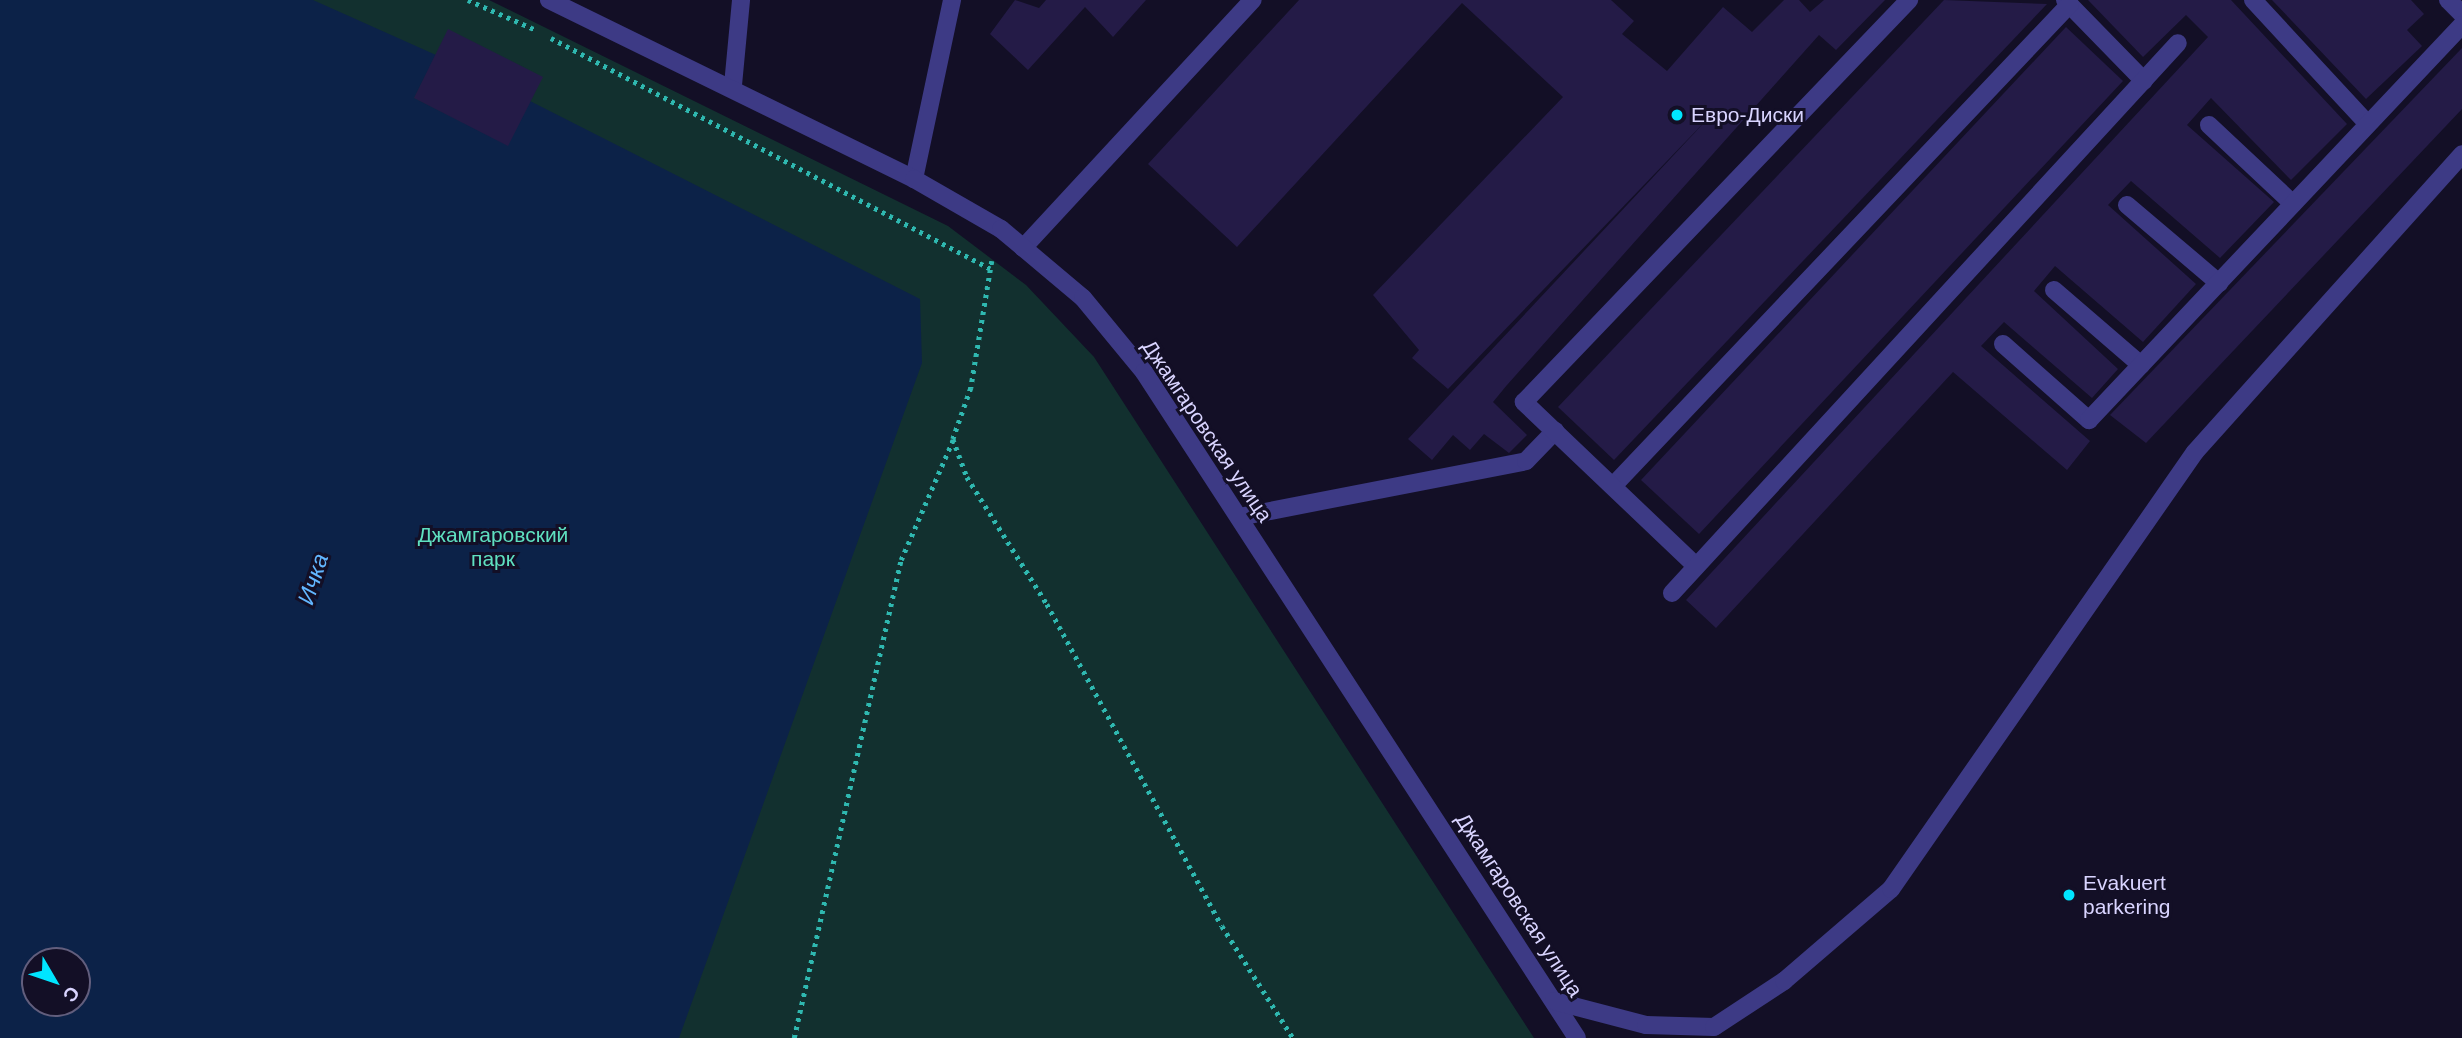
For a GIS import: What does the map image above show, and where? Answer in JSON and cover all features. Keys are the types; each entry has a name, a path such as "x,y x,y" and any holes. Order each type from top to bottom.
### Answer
{"street":[{"name":"Джамгаровская улица","path":"549,0 733,85 914,179 1001,229 1083,298 1144,372 1577,1038"},
{"path":"733,85 741,0"},
{"path":"914,179 952,0"},
{"path":"1023,248 1253,0"},
{"path":"1696,566 1524,402 1909,0"},
{"path":"2253,0 2368,124"},
{"path":"2448,0 2462,14"},
{"path":"1613,486 2068,2 2144,81"},
{"path":"2003,344 2089,420 2462,25"},
{"path":"1672,593 2178,43"},
{"path":"2209,125 2293,204"},
{"path":"1554,1001 1646,1026 1709,1032 1784,981 1891,889 2195,453 2462,154"},
{"path":"2127,205 2219,282"},
{"path":"2054,290 2141,365"},
{"path":"1239,517 1526,461 1555,431"}],"path":[{"path":"468,0 990,268"},
{"path":"794,1038 901,560 953,439 971,388 990,268 1001,229"},
{"path":"953,439 967,477 1047,604 1222,926 1293,1038"}],"green space":[{"name":"Джамгаровский парк","path":"0,0 489,0 948,226 1026,285 1094,357 1534,1038 0,1038"}],"water":[{"name":"Джамгаровский парк","path":"0,0 313,0 436,55 414,98 508,145 530,101 920,299 922,363 679,1038 0,1038"}],"building":[{"path":"1015,0 1039,8 1046,0 1146,0 1113,37 1085,7 1028,70 990,34"},
{"path":"1299,0 1611,0 1634,21 1622,34 1667,71 1723,7 1752,32 1784,0 1799,0 1810,12 1824,0 1885,0 1836,50 1819,35 1493,402 1527,435 1509,453 1484,434 1470,450 1453,435 1432,460 1408,439 1715,111 1448,389 1412,358 1419,350 1373,295 1563,97 1462,3 1237,247 1148,164"},
{"path":"1944,0 2047,4 1614,460 1558,407"},
{"path":"2088,0 2231,0 2347,124 2291,180 2211,98 2187,125 2274,202 2220,258 2131,181 2108,205 2196,284 2143,342 2055,266 2034,291 2118,369 2092,398 2004,322 1981,346 2090,441 2067,470 1953,372 1716,628 1686,600 2208,37 2186,15 2143,57"},
{"path":"2272,0 2411,0 2424,14 2407,30 2422,46 2366,99"},
{"path":"2066,27 2123,81 1699,534 1641,480"},
{"path":"448,29 543,77 508,146 414,98"},
{"path":"2462,48 2462,109 2146,443 2110,415"}],"place":[{"name":"Евро-Диски","path":"1677,115"},
{"name":"Evakuert parkering","path":"2069,895"}],"water label":[{"name":"Ичка","path":"313,579"}]}
